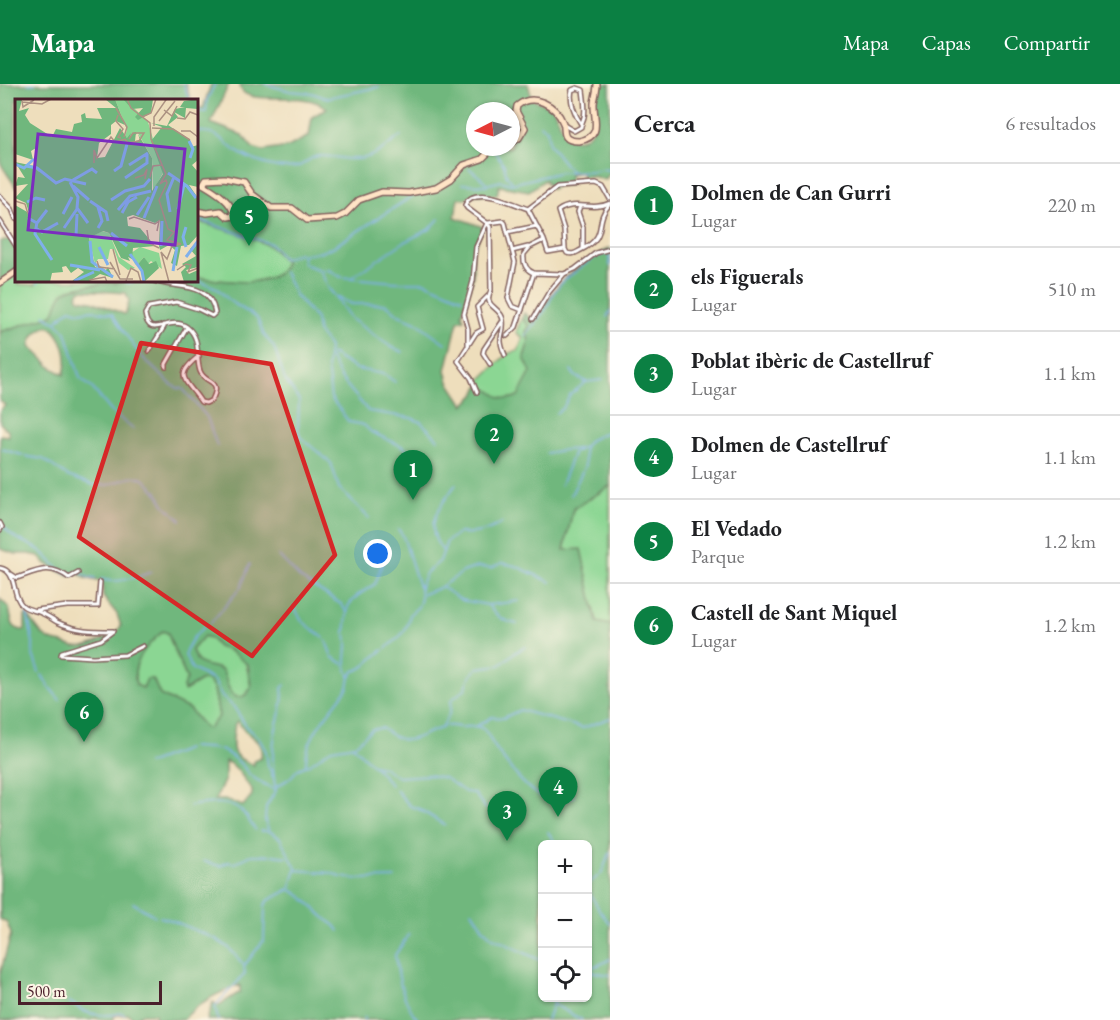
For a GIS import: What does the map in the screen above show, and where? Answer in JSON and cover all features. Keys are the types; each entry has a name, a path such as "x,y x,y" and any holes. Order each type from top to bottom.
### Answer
{"main road":[{"path":"520,104 537,100 550,106 564,124 566,136 573,141 583,140 594,131 597,125 594,109 597,84"},
{"path":"520,117 524,129 520,136"},
{"path":"198,211 221,211 228,217 234,217 232,208 213,189 203,184 208,178 219,177 244,182 252,194 272,208 292,208 307,219 337,218 344,215 362,198 383,191 409,193 436,188 453,177 464,165 485,156"},
{"path":"0,283 15,273"}],"street":[{"path":"564,124 574,130 579,129 584,117 583,90 574,88 571,98 576,117 581,124"},
{"path":"528,209 557,188 596,184 603,187 610,202"},
{"path":"0,196 12,209 15,216"},
{"path":"477,392 471,378 458,363 476,333 483,329 477,307 491,290 490,227 467,208 465,205 467,201 474,197 497,196 528,209 548,252 565,249"},
{"path":"610,202 602,214 598,237 584,249 570,255 565,249 563,226 558,211 567,206 598,208 610,202"},
{"path":"580,206 578,212 583,226 584,249"},
{"path":"0,221 15,245"},
{"path":"487,223 504,222 515,262 508,298 512,306 522,310"},
{"path":"468,346 468,329 464,314 473,281 476,247 487,223"},
{"path":"507,232 537,226"},
{"path":"512,251 530,247 544,240"},
{"path":"530,247 524,254 523,261 529,272 564,274"},
{"path":"533,319 549,292 564,274 575,269 596,253 610,249"},
{"path":"507,336 516,327 534,273"},
{"path":"155,282 196,289 210,298 215,310 214,315 210,316 195,308 172,302 149,307 145,314 148,324 154,328 171,322 187,327 197,343 199,356 201,373 215,384 216,389 212,400 206,403 201,402 195,392 187,386 184,374 187,366 199,356"},
{"path":"488,296 491,305 503,320 500,339 505,355"},
{"path":"490,364 483,353 484,349 503,320"},
{"path":"149,351 164,327 163,324"},
{"path":"166,367 187,327"},
{"path":"0,523 2,527 0,530"},
{"path":"0,568 6,569 17,578 31,572 57,570 69,578 78,573"},
{"path":"10,573 20,603 25,608 87,632 113,631 101,640 62,652 62,656 125,655 143,646"},
{"path":"35,610 67,606 98,606 100,582"}],"highlighted area":[{"path":"141,343 271,364 335,555 252,656 79,537"}],"green space":[{"path":"0,84 186,84 190,99 15,99 15,187 1,164"},
{"path":"211,84 229,84 211,123 242,135 253,148 263,151 288,147 309,136 312,117 327,108 307,100 250,96 243,92 239,84 528,84 532,99 553,108 564,130 577,140 587,135 594,126 596,84 610,84 610,173 605,180 592,176 582,177 581,172 570,174 570,185 551,189 545,180 529,191 499,186 497,195 473,195 465,199 458,198 455,217 483,227 473,251 473,277 462,314 464,319 458,321 446,370 449,382 464,405 475,395 479,386 501,398 518,396 531,372 524,358 529,340 526,332 529,326 522,318 524,313 534,321 557,286 585,262 610,248 610,486 573,509 564,550 581,549 597,622 610,625 610,1020 207,1020 213,1002 218,1006 240,992 240,985 209,999 183,1020 148,1020 156,1017 155,1014 142,1014 134,1019 128,1014 114,1016 114,1020 96,1018 91,1020 0,1020 0,974 11,934 7,923 0,919 0,599 9,608 12,624 20,630 25,630 27,614 45,636 73,647 97,643 113,634 121,626 117,614 103,597 102,582 85,578 79,574 69,576 46,564 39,556 16,554 0,549 0,435 9,436 8,431 0,423 0,411 5,405 0,401 0,332 53,315 61,295 71,289 134,282 198,282 198,277 247,282 272,277 280,271 285,261 271,247 250,237 198,221 198,108 203,108","holes":["81,290 126,293 129,301 126,312 124,314 92,301 79,299 77,295","48,326 61,340 66,355 64,375 51,367 30,346 36,333","163,631 168,633 187,679 183,687 184,691 202,680 208,681 214,689 219,716 209,728 205,728 189,709 160,695 153,679 147,679 143,688 136,685 135,669 141,655","204,636 248,665 251,687 245,696 233,695 222,670 197,661 192,650","237,721 260,746 261,758 254,761 254,765 241,759 234,752 233,743","225,761 240,773 252,790 252,795 243,806 225,800 215,800 225,779"]},
{"path":"198,222 250,237 271,247 285,262 280,271 272,277 260,281 198,277"},
{"path":"10,239 15,249 15,274 0,284 0,241"},
{"path":"15,274 15,282 19,282 18,284 121,282 68,290 63,293 53,315 0,332 0,284"},
{"path":"522,318 529,326 526,332 529,342 524,356 531,369 530,376 518,396 512,399 500,398 480,386 480,380 507,354 518,351 523,338 516,332"},
{"path":"610,486 610,625 597,622 581,550 564,551 573,509"},
{"path":"163,631 168,633 187,679 183,687 186,690 202,680 208,681 214,689 219,716 209,729 205,728 189,709 160,695 153,679 147,679 143,688 136,685 135,669 141,655"},
{"path":"204,636 246,663 251,687 242,697 231,692 220,669 199,663 194,656 192,650"}],"waterway":[{"path":"28,84 35,84"},
{"path":"184,84 189,99"},
{"path":"198,111 206,112 207,100 215,84"},
{"path":"265,84 326,98 379,87"},
{"path":"540,125 547,129 549,144 571,172"},
{"path":"198,132 216,135 235,150 261,163 285,168 299,166 316,156 351,159 368,157 401,136"},
{"path":"498,156 512,182"},
{"path":"469,168 488,184"},
{"path":"462,184 485,185 501,181 511,184 561,172 610,170"},
{"path":"303,255 333,247 414,195"},
{"path":"352,277 404,242 430,229 439,219"},
{"path":"198,220 271,244 283,259 299,253 302,255 304,264 320,270 329,270 341,277 424,282 462,298"},
{"path":"525,336 546,309 554,292 563,281 595,257 610,252"},
{"path":"609,255 610,266"},
{"path":"320,270 329,289 336,297 352,304 389,306 399,315 416,322 445,343"},
{"path":"284,272 295,295 316,319 318,332 329,347 327,366 331,398 349,422 364,425 371,432 404,447 426,468"},
{"path":"198,281 217,288 230,301 257,318 264,335 274,347 285,380 299,400 300,437 331,463 339,488 369,518"},
{"path":"126,282 132,282"},
{"path":"336,297 350,318 391,347 403,352"},
{"path":"56,322 71,309 80,312 92,310 112,314 144,359 170,384 183,389 207,417 217,446"},
{"path":"607,317 610,311"},
{"path":"44,315 66,332 80,378 93,389 111,411 133,429"},
{"path":"331,354 356,369 384,374 395,382"},
{"path":"330,357 340,377 368,411 411,418 421,422 438,439"},
{"path":"571,370 575,376 586,382"},
{"path":"556,413 563,408 570,395 586,382 602,380"},
{"path":"571,495 585,466 584,447 590,440 610,430"},
{"path":"561,485 573,454 584,447"},
{"path":"2,449 43,459 67,476 94,485 107,485 136,477 144,479 156,491 165,506 181,520"},
{"path":"546,453 578,449"},
{"path":"443,551 437,542 433,524 439,508 456,484"},
{"path":"386,648 402,634 410,614 418,607 421,599 420,586 426,573 440,561 447,541 459,533 481,532 502,523"},
{"path":"4,527 15,537 41,551 64,572 76,573"},
{"path":"398,529 403,536 419,587"},
{"path":"278,555 300,578 341,604 346,611"},
{"path":"345,633 348,606 358,595 375,584 384,559"},
{"path":"423,594 439,588 463,572 477,567 491,568 502,563 516,566 551,582"},
{"path":"210,624 241,587 250,564"},
{"path":"80,572 89,578 96,579"},
{"path":"101,579 126,580 151,572"},
{"path":"442,587 461,600 488,605 501,618 517,624"},
{"path":"488,605 519,601"},
{"path":"294,607 302,621 324,638"},
{"path":"27,612 33,655 39,672"},
{"path":"205,626 193,638 185,655 192,669 214,681 222,697 234,707 248,729 258,737 266,751 273,777"},
{"path":"346,635 346,666 350,677"},
{"path":"326,641 332,657 344,664"},
{"path":"276,787 290,778 298,769 310,764 331,749 355,745 372,729 382,728 391,735 406,740 442,728 450,712 451,700 465,689 477,668 500,665 525,647"},
{"path":"306,766 309,744 320,724 348,687 350,677 354,671 383,650"},
{"path":"42,675 60,700"},
{"path":"218,1020 215,1006 245,974 244,966 264,940 265,905 269,900 290,889 296,868 280,838 269,831 265,822 266,807 276,790 273,747 282,705 282,688 285,685"},
{"path":"477,726 492,717 503,718 520,710 583,728 610,718"},
{"path":"446,726 482,728 523,783 542,797 551,801 561,801 574,796"},
{"path":"352,745 391,785"},
{"path":"191,747 214,748 224,752 242,765 251,776 276,791"},
{"path":"147,764 187,749"},
{"path":"374,765 383,767 398,777 429,775 445,778 465,792 474,793 486,809"},
{"path":"396,790 410,806 445,825"},
{"path":"190,806 220,803 234,806 245,815 256,830"},
{"path":"260,831 269,831"},
{"path":"548,832 553,840"},
{"path":"592,881 601,874 610,852"},
{"path":"203,861 220,866 228,862 235,863 251,855 270,855"},
{"path":"273,855 287,857"},
{"path":"296,870 332,873 340,877 358,879 395,878"},
{"path":"291,890 305,899 339,931"},
{"path":"590,894 610,924"},
{"path":"133,903 155,916"},
{"path":"472,911 484,930 493,938 538,959"},
{"path":"160,917 211,937"},
{"path":"409,934 395,955 405,997 418,1020"},
{"path":"214,938 228,947 244,965"},
{"path":"592,967 610,959"},
{"path":"592,972 610,975"},
{"path":"69,1002 91,1013 107,1015 122,1013 125,1015"},
{"path":"547,1020 554,1002"},
{"path":"553,1004 582,1020"}],"place":[{"name":"El Vedado","path":"249,246"},
{"name":"els Figuerals","path":"494,464"},
{"name":"Dolmen de Can Gurri","path":"413,500"},
{"name":"Castell de Sant Miquel","path":"84,742"},
{"name":"Dolmen de Castellruf","path":"558,817"},
{"name":"Poblat ibèric de Castellruf","path":"507,841"}]}
